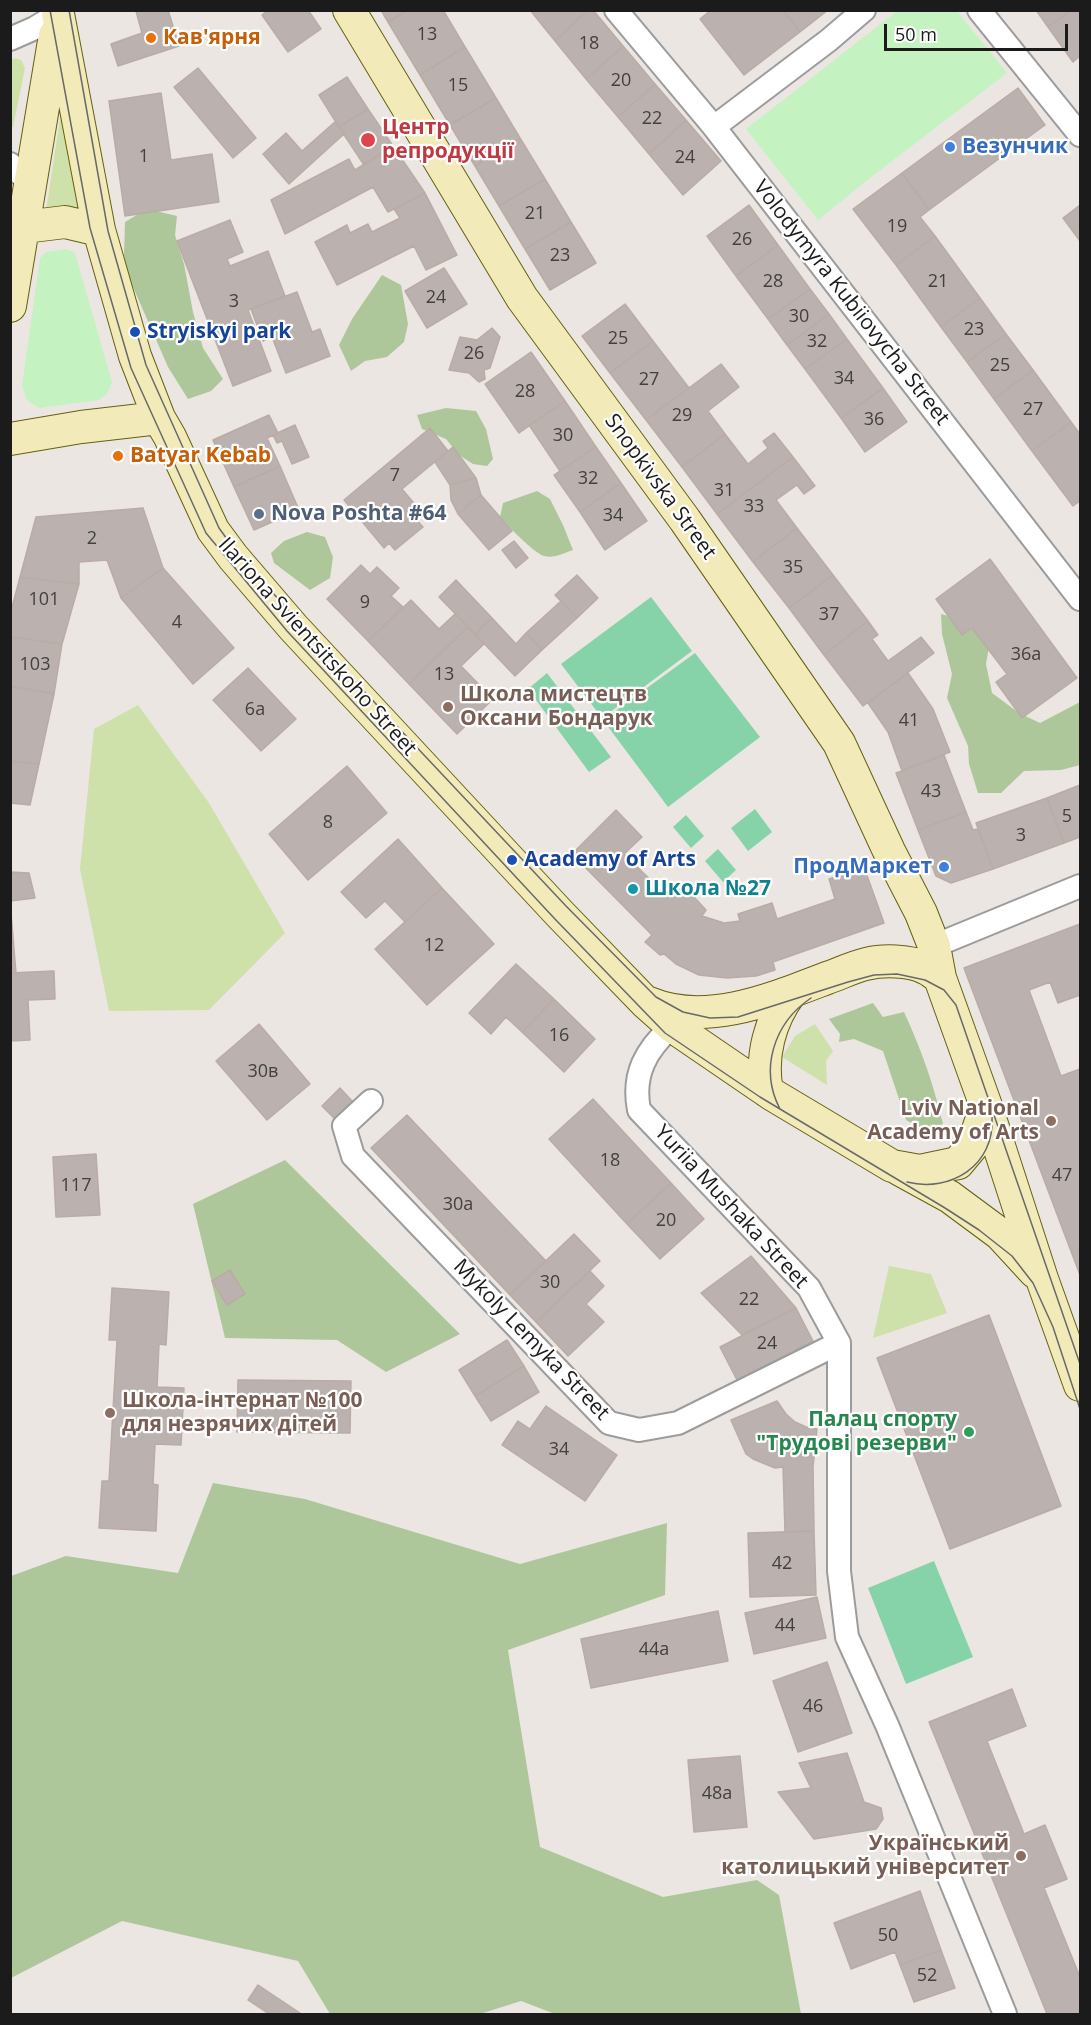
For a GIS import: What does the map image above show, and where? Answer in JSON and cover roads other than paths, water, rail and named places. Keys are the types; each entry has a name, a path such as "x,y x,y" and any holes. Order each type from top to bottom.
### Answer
{"main road":[{"name":"Snopkivska Street","path":"349,10 522,298 685,520 839,743 889,851 921,913 934,946 940,978 986,1106"},
{"path":"10,306 24,227 21,174 58,12"},
{"name":"Ilariona Svientsitskoho Street","path":"58,12 99,230 135,356 159,418 213,530 293,627 645,1002 672,1026 767,1091 892,1166"},
{"path":"24,227 65,222 99,230"},
{"path":"10,439 159,418"},
{"name":"Ilariona Svientsitskoho Street","path":"645,1002 665,1010 683,1012 744,1007 866,964 898,962 923,967 940,978"},
{"path":"767,1091 765,1068 772,1024 781,1004 791,992"},
{"path":"892,1166 920,1171 958,1163 973,1145 986,1106"},
{"path":"986,1106 1042,1279 1080,1385"},
{"path":"892,1166 950,1197 1000,1234 1042,1279"}],"street":[{"name":"Volodymyra Kubiiovycha Street","path":"616,10 714,127 1080,599"},
{"path":"714,127 829,40 864,10"},
{"path":"979,10 1080,135"},
{"path":"10,39 35,28 58,12"},
{"path":"934,946 1080,886"},
{"name":"Yuriia Mushaka Street","path":"672,1026 655,1043 638,1073 636,1095 639,1110 809,1287 839,1343 839,1571 847,1637 891,1736 1005,2014"},
{"name":"Mykoly Lemyka Street","path":"371,1101 344,1126 353,1156 609,1423 639,1430 678,1423 839,1343"}],"tram line":[{"path":"50,10 90,228 131,368 206,533 287,631 554,918 665,1033 760,1097 945,1208 979,1230 1012,1256 1033,1283 1053,1327 1080,1409"},
{"path":"69,10 108,231 146,365 219,528 237,553 566,906 656,997 683,1012 710,1018 738,1017 874,975 897,974 925,980 944,990 956,1005 1080,1364"},
{"path":"780,1109 771,1078 774,1048 788,1020 811,998"},
{"path":"907,1182 939,1183 967,1172 978,1162 986,1149 991,1134 992,1117"}],"place":[{"name":"Кав'ярня","path":"151,38"},
{"name":"Центр репродукції","path":"368,140"},
{"name":"Везунчик","path":"950,147"},
{"name":"Stryiskyi park","path":"135,332"},
{"name":"Batyar Kebab","path":"118,456"},
{"name":"Nova Poshta #64","path":"259,514"},
{"name":"Школа мистецтв Оксани Бондарук","path":"448,707"},
{"name":"Academy of Arts","path":"512,860"},
{"name":"ПродМаркет","path":"944,867"},
{"name":"Школа №27","path":"633,889"},
{"name":"Lviv National Academy of Arts","path":"1051,1121"},
{"name":"Школа-інтернат №100 для незрячих дітей","path":"110,1413"},
{"name":"Палац спорту \"Трудові резерви\"","path":"969,1432"},
{"name":"Український католицький університет","path":"1021,1856"}]}
